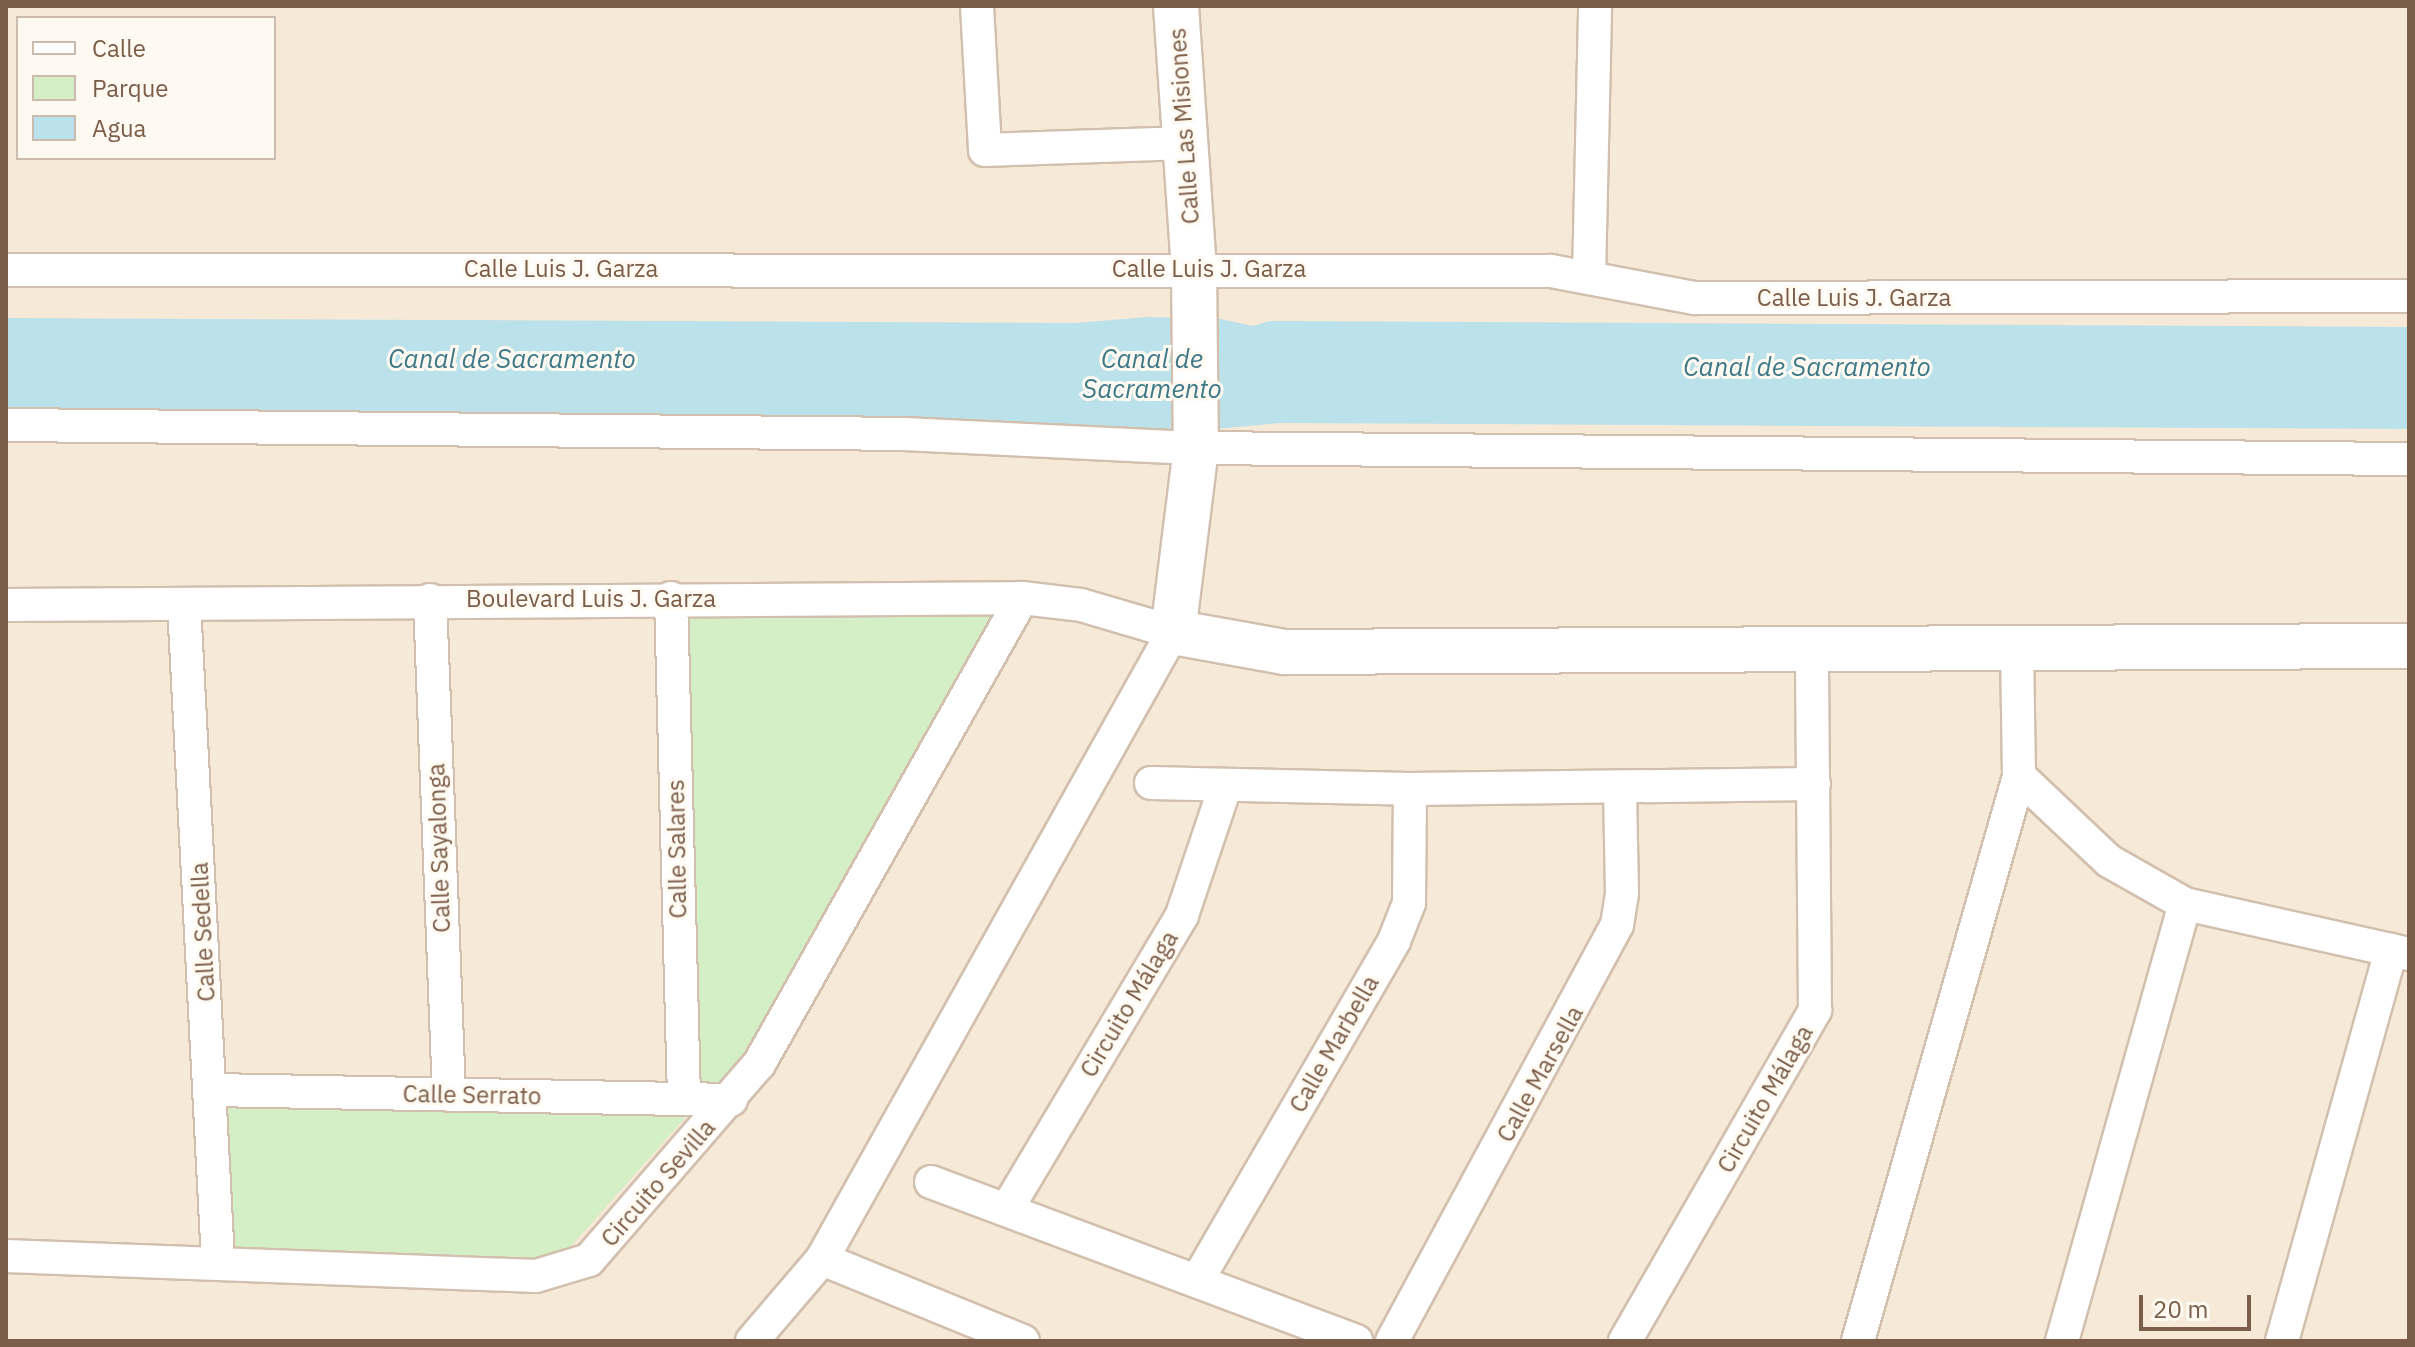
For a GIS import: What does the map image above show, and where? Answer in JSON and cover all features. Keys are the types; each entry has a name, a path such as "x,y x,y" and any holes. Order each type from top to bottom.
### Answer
{"street":[{"path":"977,6 985,150 1185,143"},
{"name":"Calle Las Misiones","path":"1173,632 1196,439 1194,282 1176,6"},
{"path":"1589,277 1595,6"},
{"name":"Calle Luis J. Garza","path":"6,270 1194,282 1551,271 1694,298 2409,296"},
{"path":"6,425 905,434 2409,459"},
{"name":"Boulevard Luis J. Garza","path":"6,605 671,598 1022,598 1081,605 1173,632"},
{"name":"Calle Salares","path":"671,598 684,1099"},
{"name":"Circuito Sevilla","path":"6,1256 556,1274 589,1260 611,1239 759,1064 1022,598"},
{"name":"Calle Sayalonga","path":"430,600 449,1095"},
{"name":"Calle Sedella","path":"184,604 212,1090 218,1261"},
{"path":"752,1341 822,1259 1173,632 1284,652 2017,651 2409,646"},
{"name":"Circuito Málaga","path":"1625,1341 1815,1010 1812,649"},
{"path":"1858,1341 2019,776 2017,651"},
{"path":"2019,776 2109,861 2185,904 2400,952 2282,1341"},
{"path":"1151,783 1410,789 1814,784"},
{"name":"Circuito Málaga","path":"1007,1209 1182,915 1225,787"},
{"name":"Calle Marsella","path":"1392,1341 1617,925 1622,893 1620,788"},
{"name":"Calle Marbella","path":"1197,1281 1394,941 1409,903 1410,789"},
{"path":"2062,1341 2185,904"},
{"name":"Calle Serrato","path":"212,1090 731,1100"},
{"path":"931,1182 1356,1341"},
{"path":"822,1259 1023,1341"},
{"path":"941,1310 960,1341"}],"shaded area":[{"path":"6,6 2409,6 2409,1341 6,1341"}],"green space":[{"path":"1005,607 724,1087 698,1087 685,618"},
{"path":"225,1100 692,1110 556,1263 230,1252"}],"water":[{"name":"Canal de Sacramento","path":"1148,317 1220,319 1253,326 1270,321 2409,327 2409,429 1280,423 1151,435 6,416 6,318 1075,323"}]}
